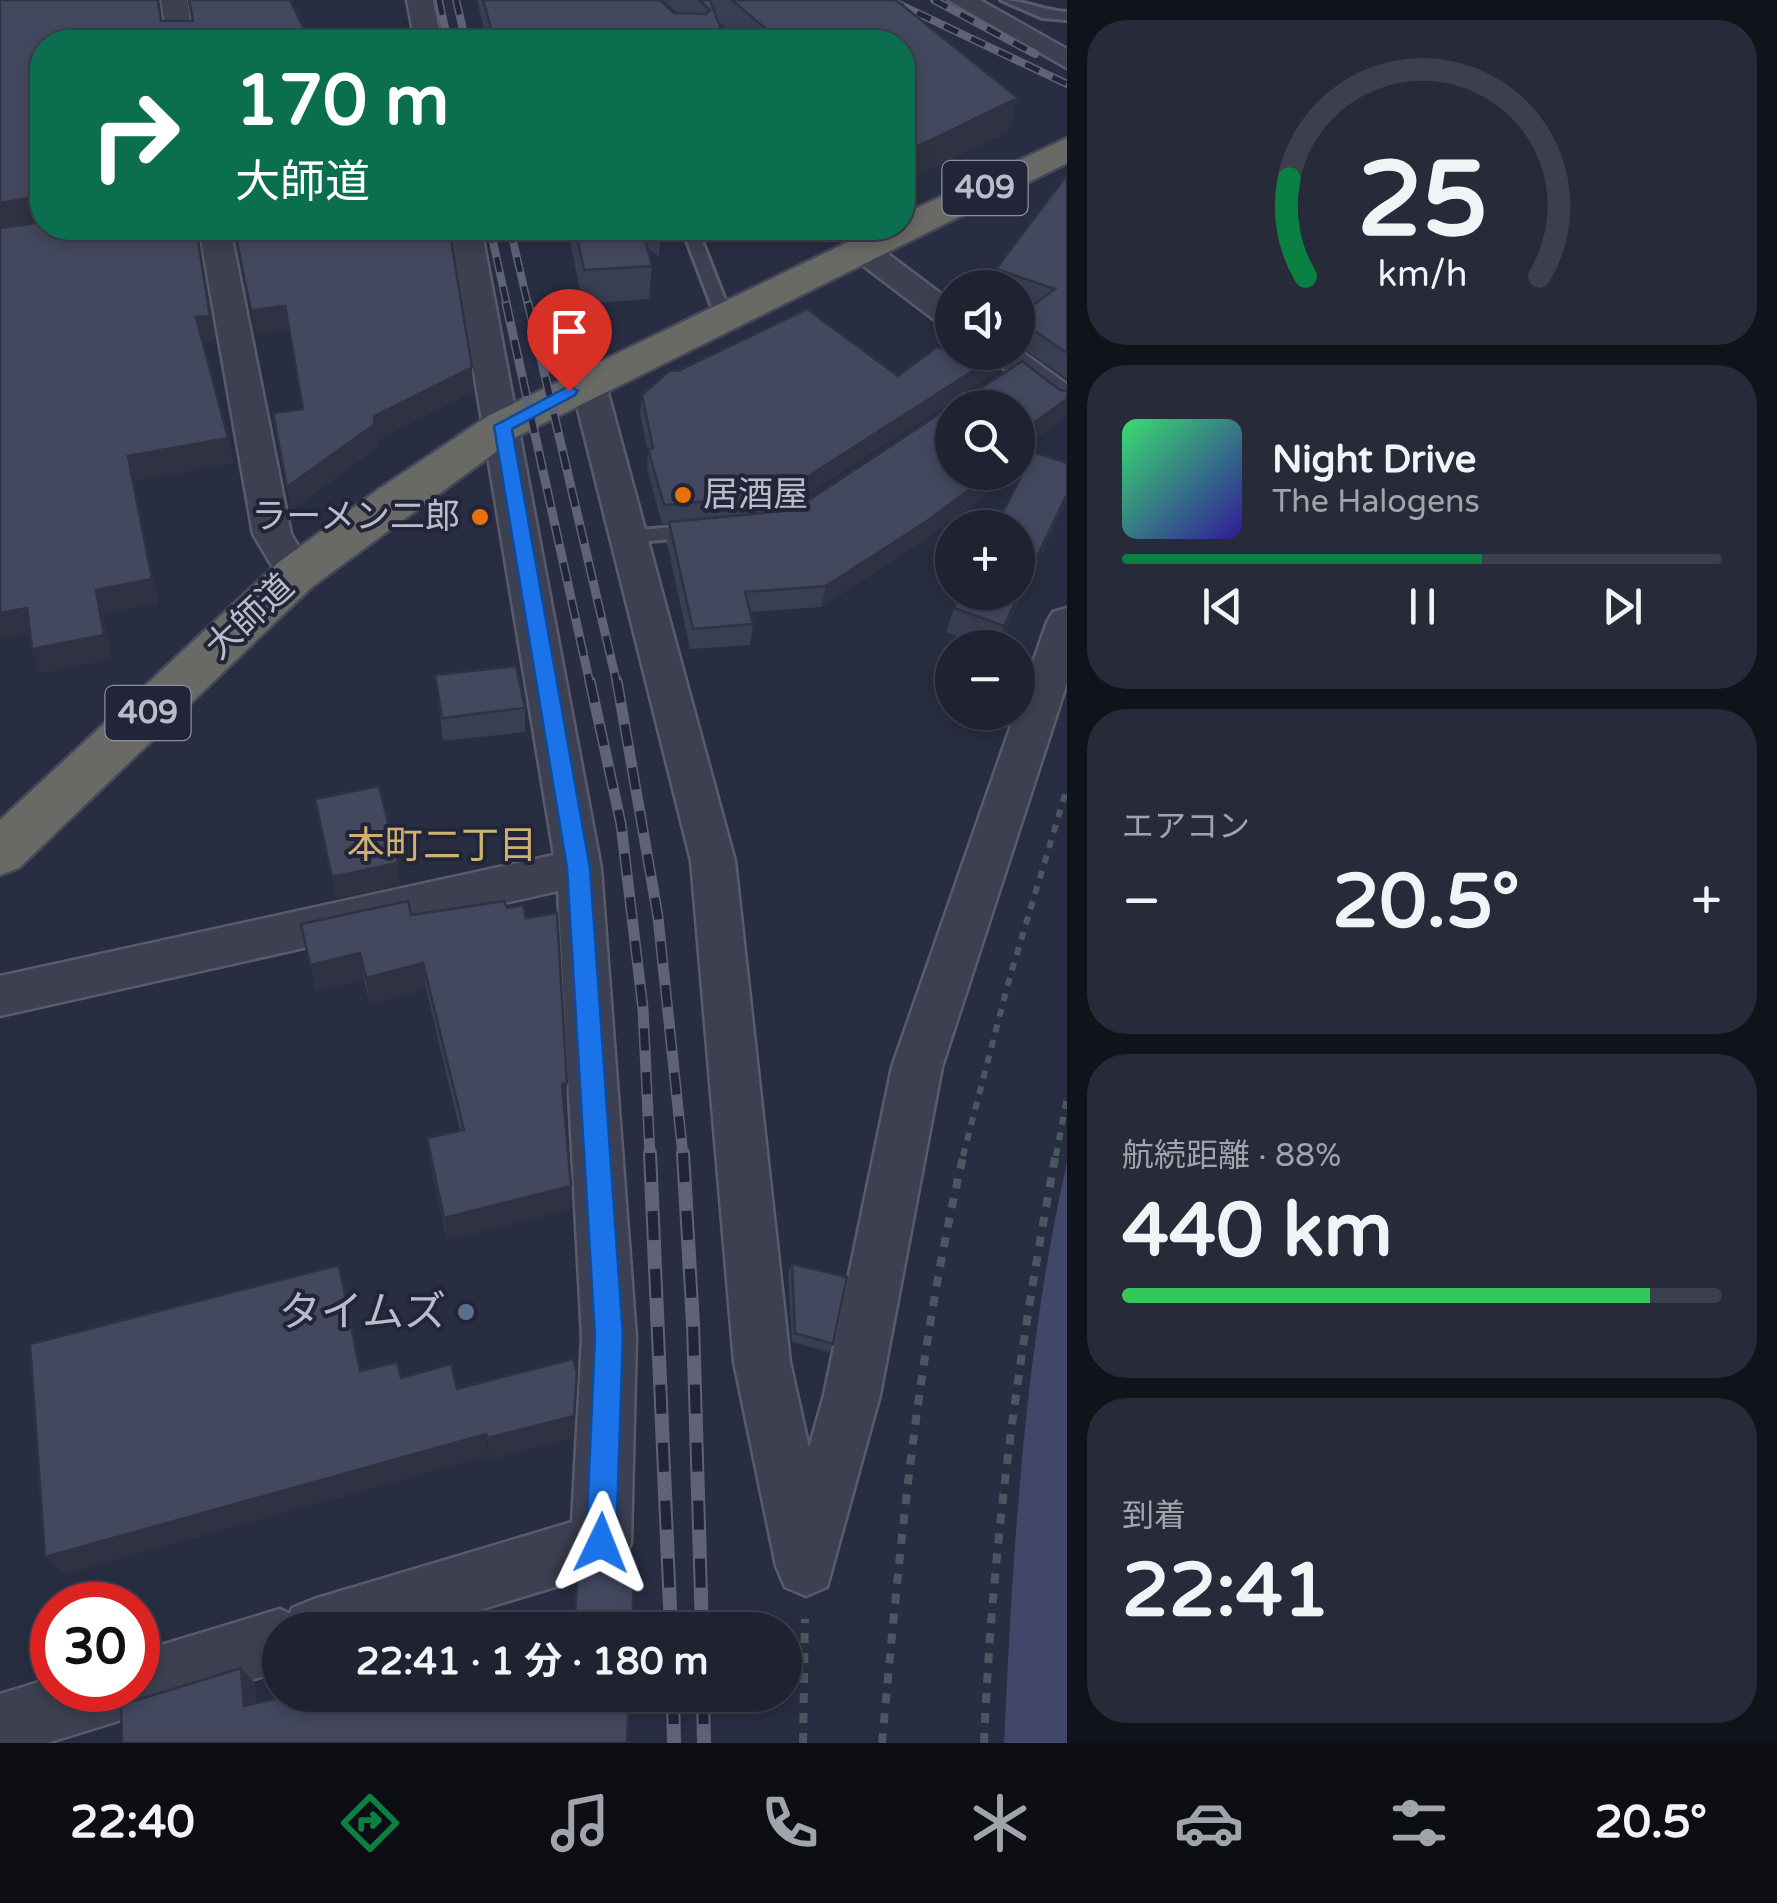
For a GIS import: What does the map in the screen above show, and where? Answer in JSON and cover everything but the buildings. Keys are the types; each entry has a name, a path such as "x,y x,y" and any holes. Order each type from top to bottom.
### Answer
{"highway":[{"name":"大師道","path":"915,220 1067,149"},
{"name":"大師道","path":"0,852 296,574 394,500 502,426 872,240"}],"street":[{"path":"174,0 179,30"},
{"path":"420,0 426,30"},
{"path":"960,0 1067,60"},
{"path":"216,240 272,534 296,574"},
{"path":"373,1612 601,1543 609,1336 579,868 467,240"},
{"path":"886,240 935,297"},
{"path":"1014,370 1067,400"},
{"path":"588,382 712,861 762,1362 806,1566"},
{"path":"806,1566 852,1396 917,1067 1067,622"},
{"path":"0,996 579,868"},
{"path":"160,1677 262,1646"},
{"path":"0,1726 45,1712"}],"lane":[{"path":"1008,0 1067,16"},
{"path":"694,240 723,315"},
{"path":"628,537 724,529"}],"path":[{"path":"882,1743 898,1560 933,1305 972,1124 1067,788"},
{"path":"984,1743 986,1656 1026,1304 1067,1098"},
{"path":"803,1743 806,1566"}],"water":[{"path":"1067,1162 1067,1743 1004,1743 1023,1451 1040,1306"}],"railway":[{"path":"439,0 445,30"},
{"path":"456,0 463,30"},
{"path":"890,0 1067,84"},
{"path":"934,0 1035,54"},
{"path":"493,240 507,305"},
{"path":"513,240 528,305"},
{"path":"506,303 590,684"},
{"path":"528,303 617,684"},
{"path":"590,681 621,824 643,1009 650,1156"},
{"path":"617,681 658,917 683,1156"},
{"path":"650,1153 670,1612"},
{"path":"683,1153 693,1324 701,1612"},
{"path":"673,1712 674,1743"},
{"path":"703,1712 704,1743"}],"place":[{"name":"居酒屋","path":"683,495"},
{"name":"ラーメン二郎","path":"480,517"},
{"name":"タイムズ","path":"466,1312"}],"district":[{"name":"本町二丁目","path":"442,846"}],"route":[{"path":"569,391 502,426 579,868 609,1336 601,1543"}]}
